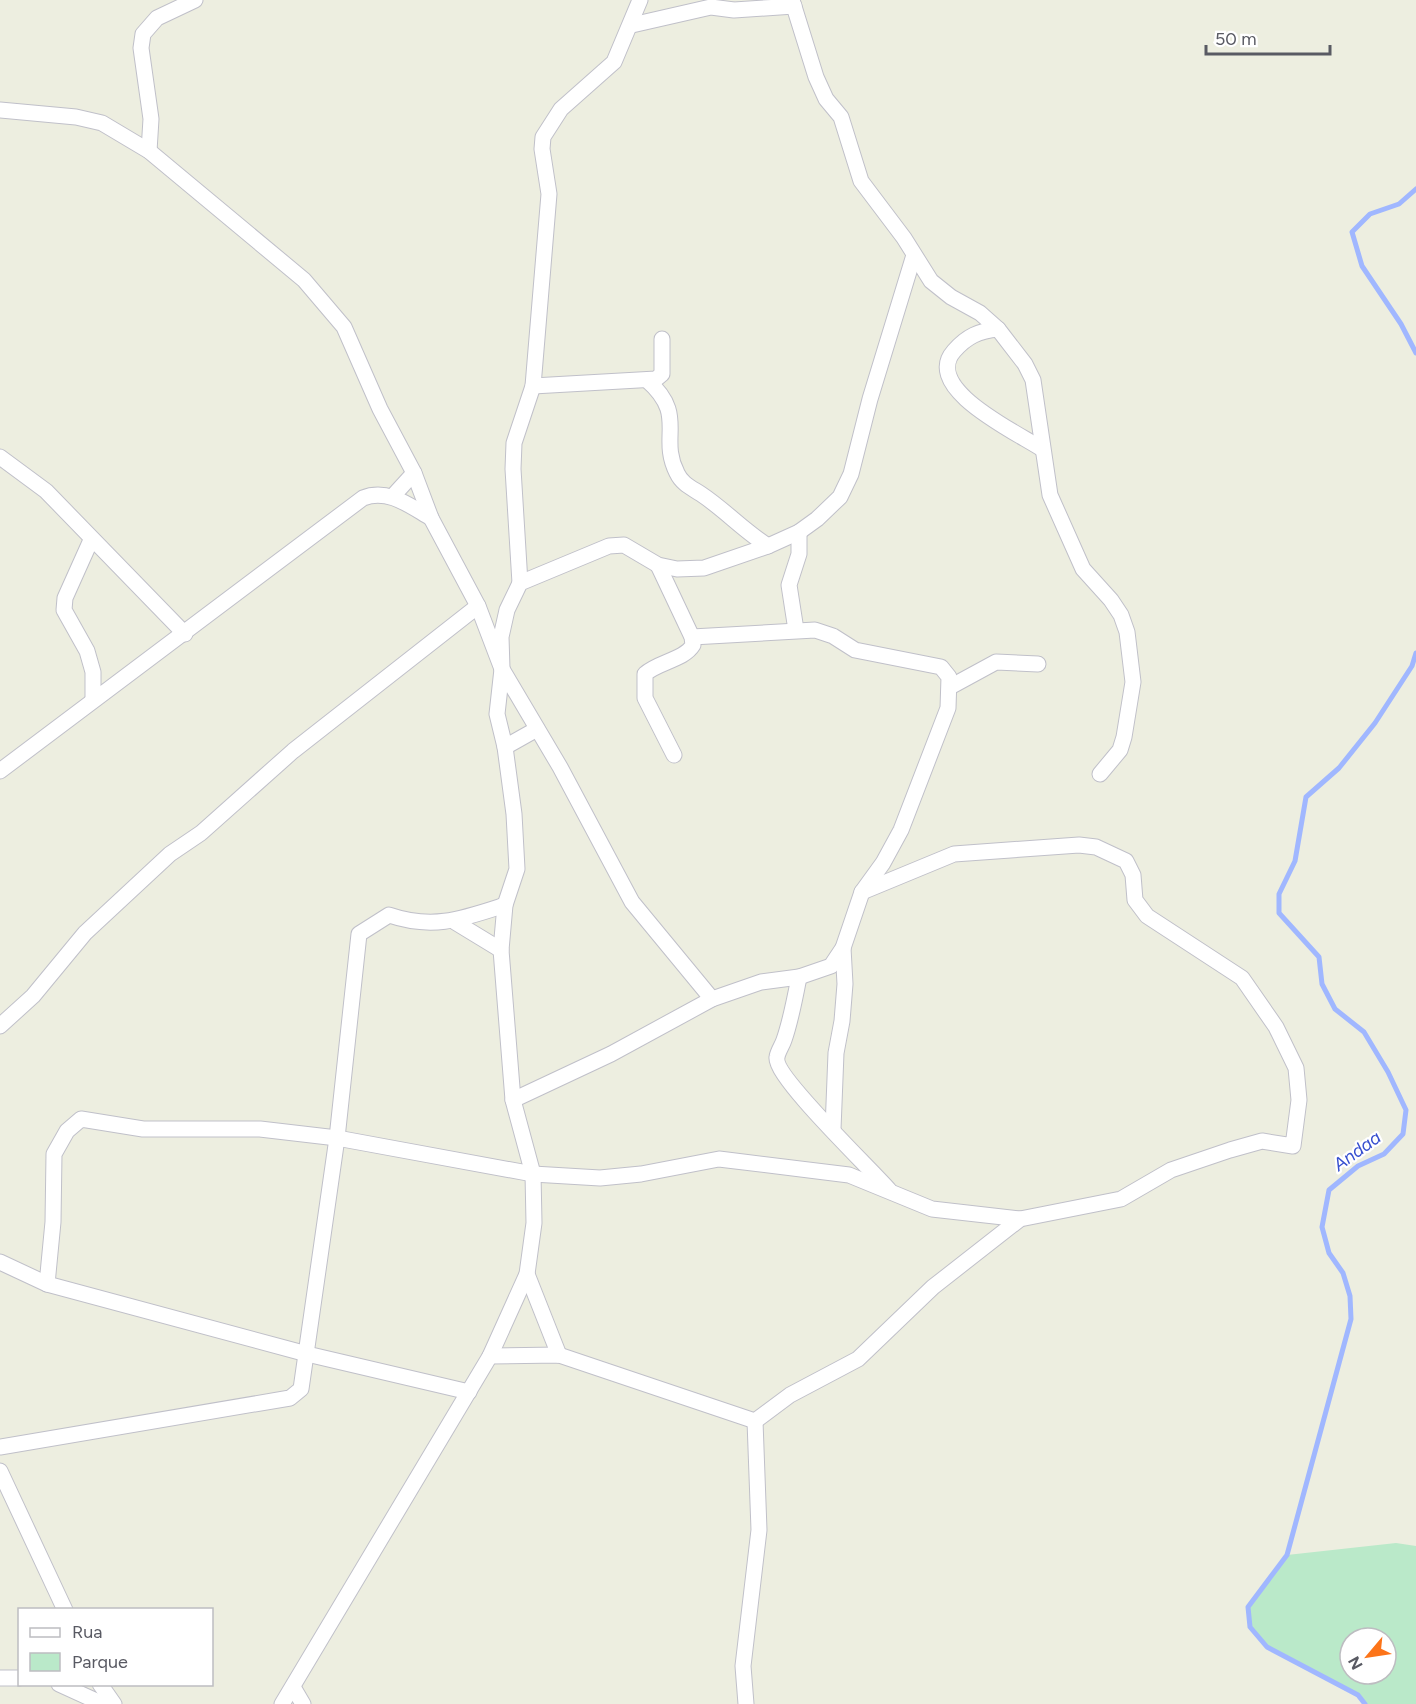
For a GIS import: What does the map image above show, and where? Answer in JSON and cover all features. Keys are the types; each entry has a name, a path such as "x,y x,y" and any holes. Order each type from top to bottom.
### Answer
{"street":[{"path":"148,151 151,119 141,48 143,34 157,18 195,0"},
{"path":"282,1704 490,1356 527,1274 534,1223 533,1174 513,1100 501,950 505,905 517,869 514,814 505,747 497,714 502,669 501,637 507,610 520,583 513,469 514,443 533,386 549,194 542,149 543,137 561,109 614,62 632,25 640,0"},
{"path":"632,25 715,4 734,10 793,3 816,77 826,99 841,117 861,181 915,255 931,281 951,297 980,313 998,328 1025,364 1033,380 1050,495 1066,535 1089,579 1111,600 1121,615 1127,632 1132,682 1124,737 1120,750 1100,774"},
{"path":"0,110 76,117 102,123 148,151 304,280 344,327 380,409 414,473 431,518 478,606 502,669 632,902 712,999"},
{"path":"520,583 618,544 658,565 677,569 704,568 768,546 799,532 817,519 840,497 851,474 870,399 915,255"},
{"path":"998,328 981,331 965,339 946,365 949,375 965,400 1042,449"},
{"path":"533,386 656,379 662,374 662,339"},
{"path":"647,380 662,393 671,412 672,457 677,474 686,486 702,495 768,546"},
{"path":"0,457 46,491 91,540 185,634"},
{"path":"393,496 414,473"},
{"path":"0,771 363,498 372,494 393,496 431,518"},
{"path":"796,630 789,585 799,554 799,532"},
{"path":"91,540 65,598 64,610 87,651 93,672 93,699"},
{"path":"658,565 692,637 693,645 690,650 652,668 645,674 643,684 645,698 674,755"},
{"path":"0,1026 33,996 85,933 170,854 201,833 293,751 478,606"},
{"path":"513,1100 611,1054 712,999 761,982 800,977 831,966 843,948 862,892 884,863 901,830 948,708 949,677 942,667 855,650 833,636 814,630 692,637"},
{"path":"950,687 996,662 1038,664"},
{"path":"505,747 537,729"},
{"path":"47,1284 54,1222 54,1154 67,1131 81,1119 143,1128 260,1129 337,1138 533,1174 600,1178 641,1174 719,1159 849,1175 932,1209 1020,1220 1121,1199 1171,1170 1262,1141 1293,1146 1299,1100 1296,1068 1276,1027 1242,978 1147,916 1135,900 1132,875 1126,861 1112,852 1079,845 954,854 862,892"},
{"path":"0,1447 290,1398 302,1389 337,1138 358,934 389,915 414,924 455,922 505,905"},
{"path":"455,922 501,950"},
{"path":"833,1129 836,1053 842,1021 845,984 843,948"},
{"path":"800,977 783,1043 777,1057 777,1065 797,1094 833,1129 890,1192"},
{"path":"755,1422 790,1395 858,1359 933,1287 1020,1220"},
{"path":"0,1262 47,1284 306,1354 469,1392"},
{"path":"527,1274 559,1355"},
{"path":"490,1356 559,1355 755,1422"},
{"path":"746,1704 743,1666 759,1530 755,1422"},
{"path":"0,1470 64,1608"},
{"path":"0,1678 18,1678"},
{"path":"63,1686 103,1704"},
{"path":"101,1686 114,1704"},
{"path":"293,1687 303,1704"}],"green space":[{"path":"1396,1543 1416,1546 1416,1704 1365,1704 1358,1695 1341,1686 1398,1686 1398,1626 1338,1626 1338,1684 1267,1647 1250,1627 1248,1607 1287,1555"}],"waterway":[{"name":"Andaa","path":"1416,189 1399,204 1370,214 1352,232 1362,266 1401,324 1416,353"},
{"name":"Andaa","path":"1365,1704 1358,1695 1267,1647 1250,1627 1248,1607 1287,1555 1351,1319 1350,1296 1343,1273 1329,1253 1322,1227 1329,1190 1358,1166 1384,1154 1403,1134 1406,1110 1388,1072 1364,1032 1335,1009 1322,984 1319,957 1279,913 1279,894 1295,861 1306,797 1339,768 1375,723 1412,666 1416,653"}]}
